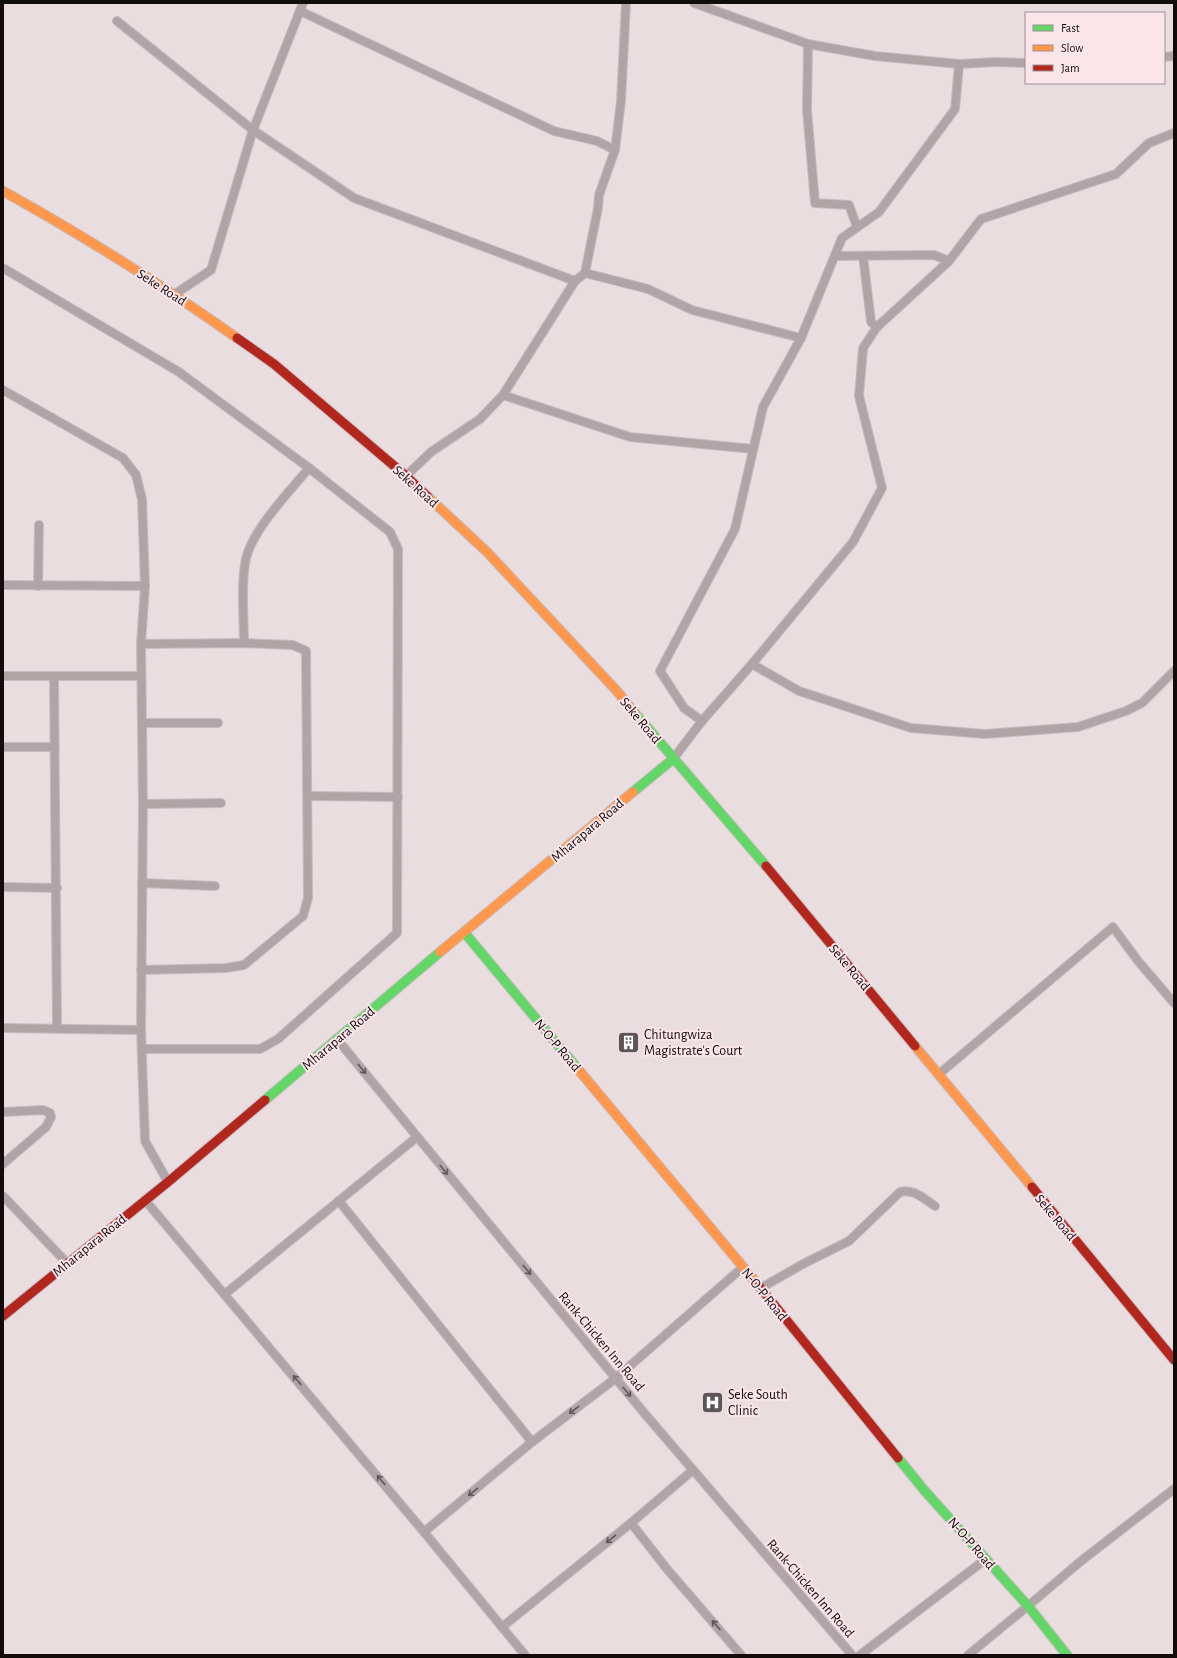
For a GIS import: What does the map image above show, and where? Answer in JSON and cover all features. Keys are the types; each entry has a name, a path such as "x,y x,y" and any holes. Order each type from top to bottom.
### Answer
{"main road":[{"name":"Seke Road","path":"3,191 52,218 174,294 274,364 406,476 487,552 616,690 673,759 782,885 1174,1360"},
{"name":"Mharapara Road","path":"3,1316 168,1182 337,1038 673,759"},
{"name":"N-O-P Road","path":"464,932 744,1267 924,1490 1028,1606 1067,1655"}],"street":[{"path":"406,476 431,452 480,419 502,395 575,281 585,273 598,208 599,195 615,150 622,101 626,3"},
{"path":"694,3 808,44 875,56 959,64 1025,62"},
{"path":"174,294 211,270 253,130 302,7 554,131 597,141 615,150"},
{"path":"117,21 253,130 354,198 575,281"},
{"path":"808,44 807,110 815,203 849,205 857,227"},
{"path":"702,721 684,708 660,672 735,529 763,407 801,338 842,238 879,212 955,108 959,64"},
{"path":"673,759 702,721 752,664 853,542 882,488 859,396 863,348 877,327 949,261 981,219 1116,174 1149,143 1174,133"},
{"path":"835,256 934,255 949,261"},
{"path":"863,256 871,322 877,327"},
{"path":"3,268 179,372 309,468 390,532 398,549 397,933 278,1039 260,1049 142,1049"},
{"path":"585,273 648,289 692,310 801,338"},
{"path":"3,390 123,458 136,475 142,498 145,586 141,644 143,804 141,1030 145,1141 168,1182"},
{"path":"502,395 630,437 753,449"},
{"path":"244,643 244,576 248,552 262,526 309,468"},
{"path":"38,586 40,525"},
{"path":"3,585 145,586"},
{"path":"141,644 244,643 293,645 306,651 308,796 308,898 302,916 244,965 226,968 141,970"},
{"path":"752,664 799,691 911,728 985,734 1078,727 1126,711 1142,702 1174,671"},
{"path":"3,676 141,676"},
{"path":"54,677 57,1028"},
{"path":"142,723 218,723"},
{"path":"3,748 55,747"},
{"path":"308,796 398,797"},
{"path":"143,804 221,803"},
{"path":"142,882 215,886"},
{"path":"3,887 57,888"},
{"path":"939,1074 1113,926 1138,961 1174,1003"},
{"path":"3,1028 141,1030"},
{"name":"Rank-Chicken Inn Road","path":"337,1038 616,1378 852,1655"},
{"path":"3,1112 43,1110 50,1113 51,1116 46,1127 3,1164"},
{"path":"225,1294 417,1137"},
{"path":"760,1288 802,1264 849,1241 900,1192 906,1190 915,1193 935,1206"},
{"path":"3,1196 67,1263"},
{"path":"145,1200 424,1532 525,1655"},
{"path":"339,1201 532,1442"},
{"path":"424,1532 532,1442 616,1378 744,1267"},
{"path":"502,1627 631,1523 693,1470"},
{"path":"968,1655 1081,1561 1174,1489"},
{"path":"631,1523 741,1655"},
{"path":"860,1655 986,1559"}],"traffic: fast":[{"path":"634,712 766,866"},
{"path":"633,792 673,759"},
{"path":"464,932 577,1068"},
{"path":"265,1100 440,952"},
{"path":"898,1458 924,1490 1028,1606 1067,1655"}],"traffic: slow":[{"path":"3,191 122,262 237,338"},
{"path":"428,497 487,552 616,690 634,712"},
{"path":"440,952 633,792"},
{"path":"915,1046 1032,1187"},
{"path":"577,1068 759,1286"}],"traffic: jam":[{"path":"237,338 274,364 406,476 428,497"},
{"path":"766,866 915,1046"},
{"path":"3,1316 168,1182 265,1100"},
{"path":"1032,1187 1174,1360"},
{"path":"759,1286 898,1458"}],"place":[{"name":"Chitungwiza Magistrate's Court","path":"629,1042"},
{"name":"Seke South Clinic","path":"713,1402"}]}
